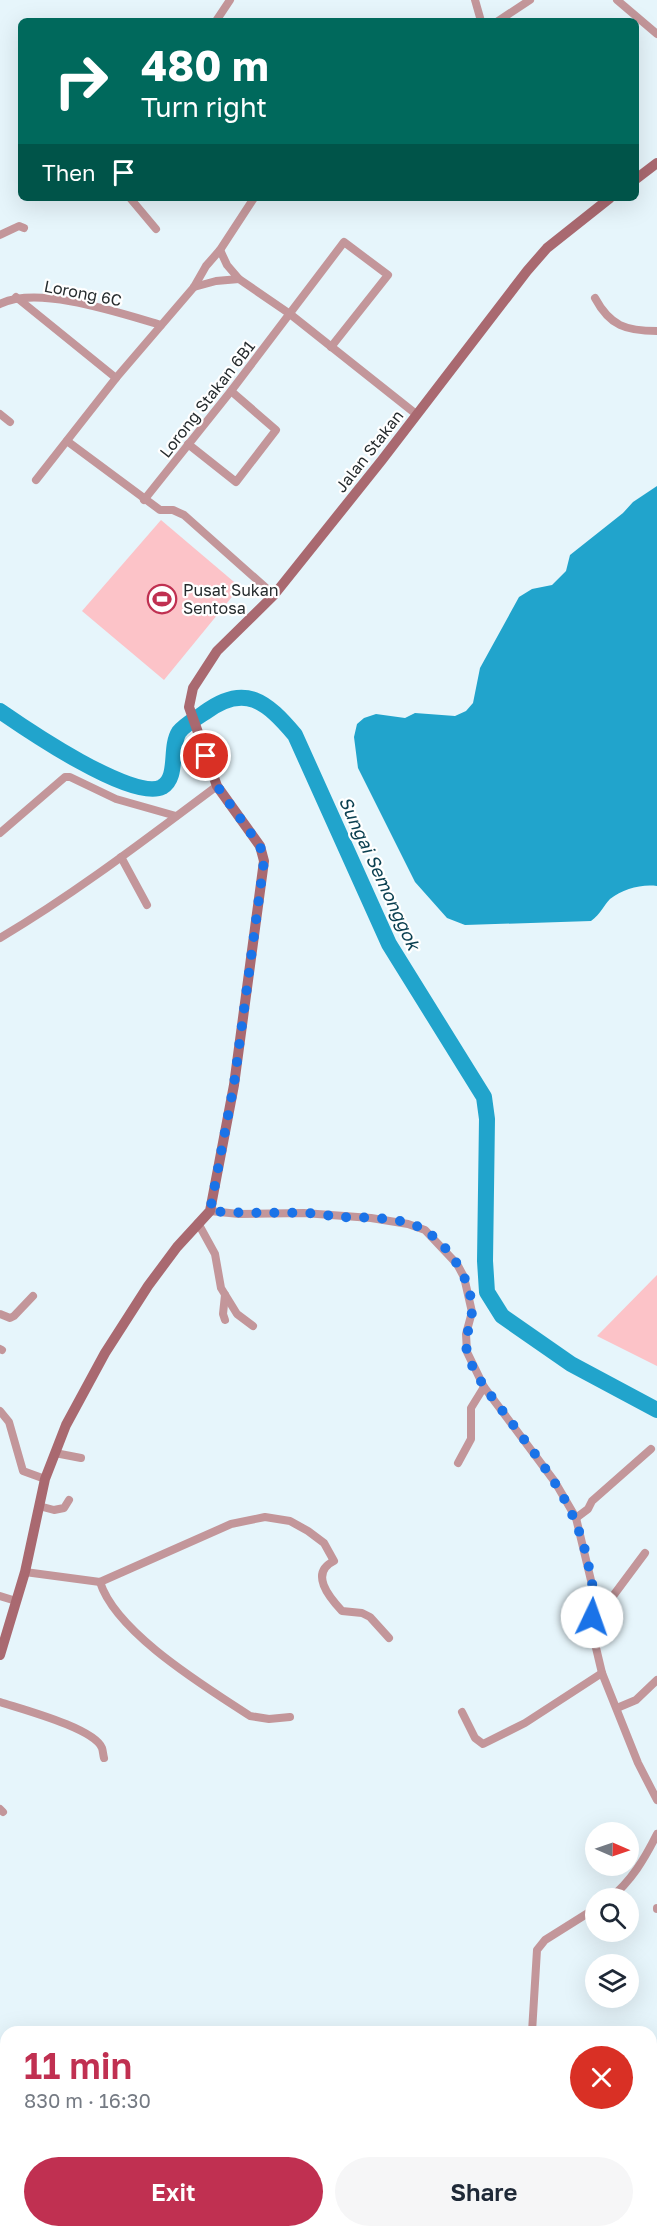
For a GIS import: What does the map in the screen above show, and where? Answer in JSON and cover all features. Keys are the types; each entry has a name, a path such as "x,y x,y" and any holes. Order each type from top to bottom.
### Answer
{"main road":[{"path":"639,177 656,166"},
{"name":"Jalan Stakan","path":"210,1211 234,1084 264,861 260,846 217,786 189,707 193,688 217,651 274,595 547,248 606,201"},
{"path":"0,1654 24,1572 45,1479 66,1425 105,1353 148,1286 210,1211"}],"street":[{"path":"218,18 230,0"},
{"path":"475,0 480,18"},
{"path":"503,18 530,0"},
{"path":"616,0 638,18"},
{"path":"639,19 657,34"},
{"path":"132,201 156,230"},
{"path":"36,480 116,378 194,287 206,266 220,250 252,201"},
{"path":"0,235 19,226 24,228"},
{"name":"Lorong Stakan 6B1","path":"144,500 231,391 344,242 388,275 331,347"},
{"path":"220,250 227,265 240,279 290,314 416,414"},
{"path":"194,287 216,281 240,279"},
{"path":"16,297 116,378"},
{"name":"Lorong 6C","path":"0,304 16,297 81,304 160,325"},
{"path":"595,298 603,314 615,323 629,329 657,331"},
{"path":"188,444 236,482 276,430 231,391"},
{"path":"0,414 10,422"},
{"path":"67,441 144,500 160,510 174,510 183,515 274,595"},
{"path":"0,833 64,777 70,777 116,799 177,816"},
{"path":"0,938 46,912 217,786"},
{"path":"121,857 147,905"},
{"path":"210,1211 239,1214 304,1213 371,1218 408,1224 425,1230 457,1264 465,1277 472,1312 466,1334 467,1352 484,1387 555,1482 576,1518 595,1597 592,1631 602,1673 638,1763 657,1800"},
{"path":"198,1223 215,1254 221,1288 237,1314 253,1326"},
{"path":"225,1295 223,1314 225,1320"},
{"path":"0,1314 10,1318 14,1316 33,1296"},
{"path":"458,1463 471,1439 471,1408 484,1387"},
{"path":"0,1411 9,1422 23,1471 45,1479"},
{"path":"576,1518 651,1449"},
{"path":"55,1453 81,1458"},
{"path":"39,1506 59,1510 64,1508 69,1500"},
{"path":"24,1572 100,1582 231,1524 265,1517 290,1521 324,1543 330,1552 334,1561 327,1564 321,1574 322,1584 334,1602 342,1611 362,1613 370,1617 389,1638"},
{"path":"595,1597 602,1601 610,1600 645,1553"},
{"path":"100,1582 104,1595 122,1620 160,1653 250,1716 270,1719 290,1717"},
{"path":"0,1596 16,1601"},
{"path":"462,1712 475,1738 483,1744 525,1723 602,1673"},
{"path":"617,1708 636,1700 657,1680"},
{"path":"0,1702 67,1724 102,1747 104,1758"},
{"path":"623,1888 634,1874 657,1834"},
{"path":"532,2026 537,1950 544,1940 585,1915"}],"shaded area":[{"name":"Pusat Sukan Sentosa","path":"161,520 240,587 164,680 82,611"},
{"path":"657,1275 657,1366 597,1336"}],"water":[{"path":"657,486 657,886 639,887 621,892 610,899 591,921 465,925 447,918 415,882 358,768 354,737 357,724 364,718 376,714 405,718 415,713 455,716 466,711 473,703 480,668 519,597 532,589 552,585 566,571 570,555 623,513 633,502"}],"waterway":[{"name":"Sungai Semonggok","path":"0,711 80,761 128,784 148,789 162,787 167,782 172,769 179,732 187,724 219,704 232,699 254,700 265,705 285,723 295,735 389,944 484,1097 487,1119 485,1261 487,1292 502,1316 571,1364 657,1410"}],"place":[{"name":"Pusat Sukan Sentosa","path":"162,599"}],"route":[{"path":"206,756 217,786 260,846 264,861 234,1084 210,1211 239,1214 304,1213 371,1218 408,1224 425,1230 438,1242 465,1277 472,1312 466,1334 467,1352 484,1387 555,1482 576,1518 595,1597 592,1617"}]}
